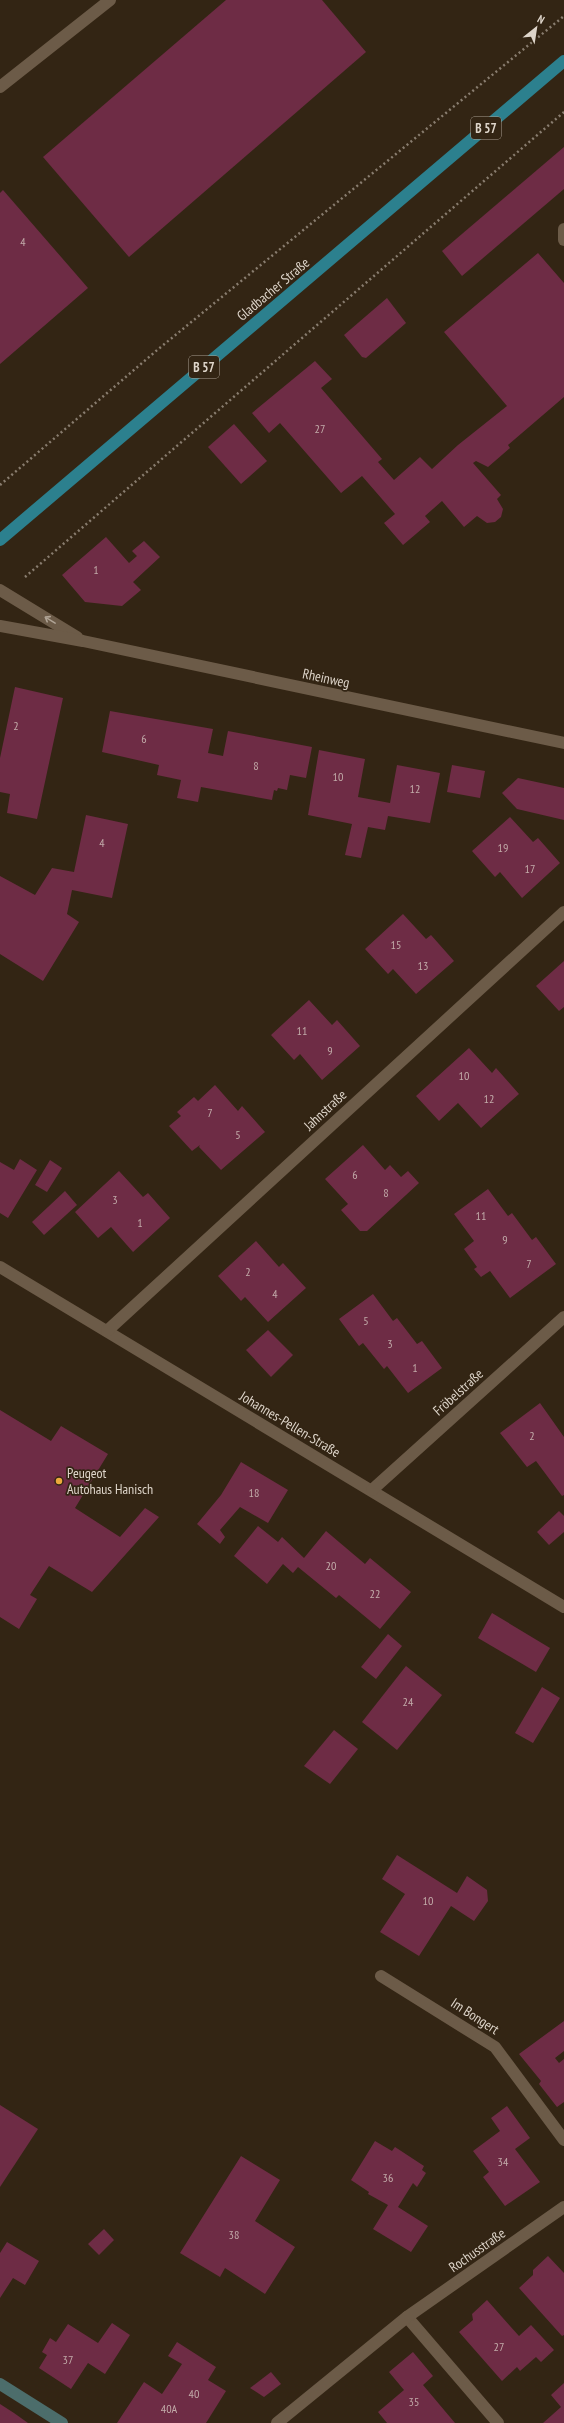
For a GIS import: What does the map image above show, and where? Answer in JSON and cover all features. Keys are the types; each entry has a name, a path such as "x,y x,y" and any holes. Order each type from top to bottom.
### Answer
{"main road":[{"name":"Gladbacher Straße","path":"0,540 564,61"},
{"path":"0,2384 62,2423"}],"street":[{"path":"0,87 110,0"},
{"path":"564,229 564,240"},
{"name":"Rheinweg","path":"3,591 83,640"},
{"name":"Rheinweg","path":"0,626 83,640 564,743"},
{"name":"Jahnstraße","path":"106,1331 564,912"},
{"name":"Johannes-Pellen-Straße","path":"0,1267 564,1607"},
{"name":"Fröbelstraße","path":"372,1490 564,1317"},
{"name":"Im Bongert","path":"381,1976 495,2046 564,2140"},
{"name":"Rochusstraße","path":"277,2423 408,2317 564,2207"},
{"path":"408,2317 498,2423"}],"path":[{"path":"0,485 156,351 564,16"},
{"path":"3,591 564,112"}],"building":[{"path":"226,0 322,0 366,52 129,257 43,157"},
{"path":"564,147 564,189 462,276 442,251"},
{"path":"3,190 88,288 0,364 0,193"},
{"path":"538,253 564,283 564,397 508,445 510,448 488,467 476,461 473,463 501,495 497,499 503,509 501,517 495,522 487,523 477,516 464,527 442,501 425,516 430,522 403,545 384,523 395,514 362,476 341,493 280,423 269,433 252,413 315,361 332,379 321,388 382,459 378,462 394,480 420,457 432,469 458,445 507,406 444,332"},
{"path":"387,298 406,323 366,358 362,357 344,335"},
{"path":"234,424 267,461 241,484 208,447"},
{"path":"106,537 129,563 137,556 132,551 144,541 160,557 133,582 141,590 122,606 85,602 62,575"},
{"path":"15,687 63,698 37,819 7,813 10,794 0,792 0,758"},
{"path":"110,711 213,729 208,753 223,756 228,731 312,747 306,778 290,775 287,790 278,788 277,791 274,790 272,800 201,787 198,802 177,798 181,780 157,775 159,765 102,752"},
{"path":"319,750 365,759 358,797 390,803 397,765 440,773 430,823 388,816 385,830 368,827 361,858 345,855 352,824 308,815"},
{"path":"452,765 485,771 480,798 447,792"},
{"path":"518,778 564,788 564,820 517,809 502,793"},
{"path":"86,815 128,824 112,898 72,890 67,914 79,922 43,981 0,954 0,876 35,895 52,868 74,872"},
{"path":"510,817 533,842 538,838 560,863 522,898 500,872 495,877 472,851"},
{"path":"403,914 426,939 431,935 454,961 416,994 393,969 388,974 365,949"},
{"path":"564,961 564,1007 559,1011 536,986"},
{"path":"309,1000 332,1025 337,1020 360,1046 322,1080 300,1054 294,1060 271,1035"},
{"path":"469,1048 492,1073 496,1068 519,1094 481,1128 458,1103 439,1121 416,1096"},
{"path":"215,1085 238,1111 242,1106 265,1132 221,1170 199,1147 200,1145 192,1151 169,1126 181,1116 177,1112 194,1097 198,1101"},
{"path":"363,1145 385,1170 390,1165 401,1177 408,1171 419,1183 367,1231 360,1231 341,1210 348,1204 325,1179"},
{"path":"20,1159 37,1170 8,1218 0,1213 0,1162 14,1170"},
{"path":"50,1160 62,1168 47,1192 35,1185"},
{"path":"119,1171 143,1197 148,1193 170,1218 133,1252 111,1227 98,1238 75,1212"},
{"path":"488,1189 508,1216 512,1213 532,1240 536,1237 556,1264 510,1298 490,1271 481,1277 474,1269 477,1267 464,1249 474,1241 454,1214"},
{"path":"65,1191 77,1205 44,1235 32,1222"},
{"path":"256,1241 279,1267 283,1263 306,1288 268,1322 245,1297 241,1301 218,1276"},
{"path":"373,1294 393,1321 397,1318 417,1344 422,1341 442,1368 408,1393 387,1366 384,1369 363,1343 359,1346 339,1319"},
{"path":"268,1330 293,1355 271,1377 246,1350"},
{"path":"540,1403 564,1437 564,1495 562,1496 536,1461 527,1467 500,1433"},
{"path":"0,1410 51,1441 61,1426 108,1454 75,1508 120,1537 145,1508 159,1517 92,1592 49,1566 30,1595 37,1599 19,1629 0,1617"},
{"path":"241,1462 288,1490 268,1523 240,1507 220,1530 225,1537 220,1544 197,1524 221,1495"},
{"path":"559,1511 564,1516 564,1532 549,1545 537,1532"},
{"path":"258,1526 278,1542 282,1537 304,1558 326,1531 365,1564 370,1558 411,1592 380,1629 339,1595 336,1598 298,1567 293,1573 283,1564 267,1584 234,1556"},
{"path":"492,1613 550,1648 536,1672 478,1638"},
{"path":"388,1634 402,1646 376,1679 361,1667"},
{"path":"406,1666 442,1695 397,1750 362,1722"},
{"path":"542,1687 560,1698 533,1743 515,1733"},
{"path":"334,1730 358,1749 330,1784 304,1766"},
{"path":"397,1855 457,1893 467,1876 487,1890 488,1901 474,1921 451,1906 419,1956 380,1932 405,1894 382,1879"},
{"path":"564,2021 564,2051 555,2058 559,2063 564,2059 564,2102 557,2107 539,2084 541,2081 519,2054"},
{"path":"0,2105 38,2129 0,2187"},
{"path":"507,2106 530,2138 515,2149 540,2182 505,2206 483,2177 489,2172 473,2151 500,2131 491,2118"},
{"path":"375,2141 392,2151 395,2147 424,2166 422,2170 426,2173 417,2187 413,2183 398,2207 428,2226 411,2252 373,2229 388,2205 368,2194 369,2192 351,2180"},
{"path":"241,2156 280,2180 255,2221 295,2247 265,2294 225,2268 220,2277 180,2253"},
{"path":"104,2229 114,2240 99,2255 88,2244"},
{"path":"7,2242 39,2261 25,2285 13,2278 0,2298 0,2253"},
{"path":"548,2256 564,2273 564,2335 562,2336 519,2288 533,2275 533,2270"},
{"path":"487,2300 519,2336 531,2325 554,2350 541,2362 536,2357 520,2371 517,2367 502,2381 459,2332 473,2320 472,2314"},
{"path":"112,2323 130,2335 105,2374 88,2363 71,2389 39,2368 47,2355 42,2352 50,2338 56,2342 68,2324 98,2343"},
{"path":"177,2342 216,2367 208,2380 226,2391 206,2423 117,2423 144,2382 162,2394 182,2364 168,2356"},
{"path":"413,2352 433,2376 423,2385 455,2423 387,2423 378,2412 404,2390 389,2372"},
{"path":"271,2372 281,2384 264,2397 250,2388"},
{"path":"564,2383 564,2423 543,2423 561,2407 551,2395"},
{"path":"0,2404 14,2413 28,2423 0,2423"}],"place":[{"name":"Peugeot Autohaus Hanisch","path":"59,1481"}]}
